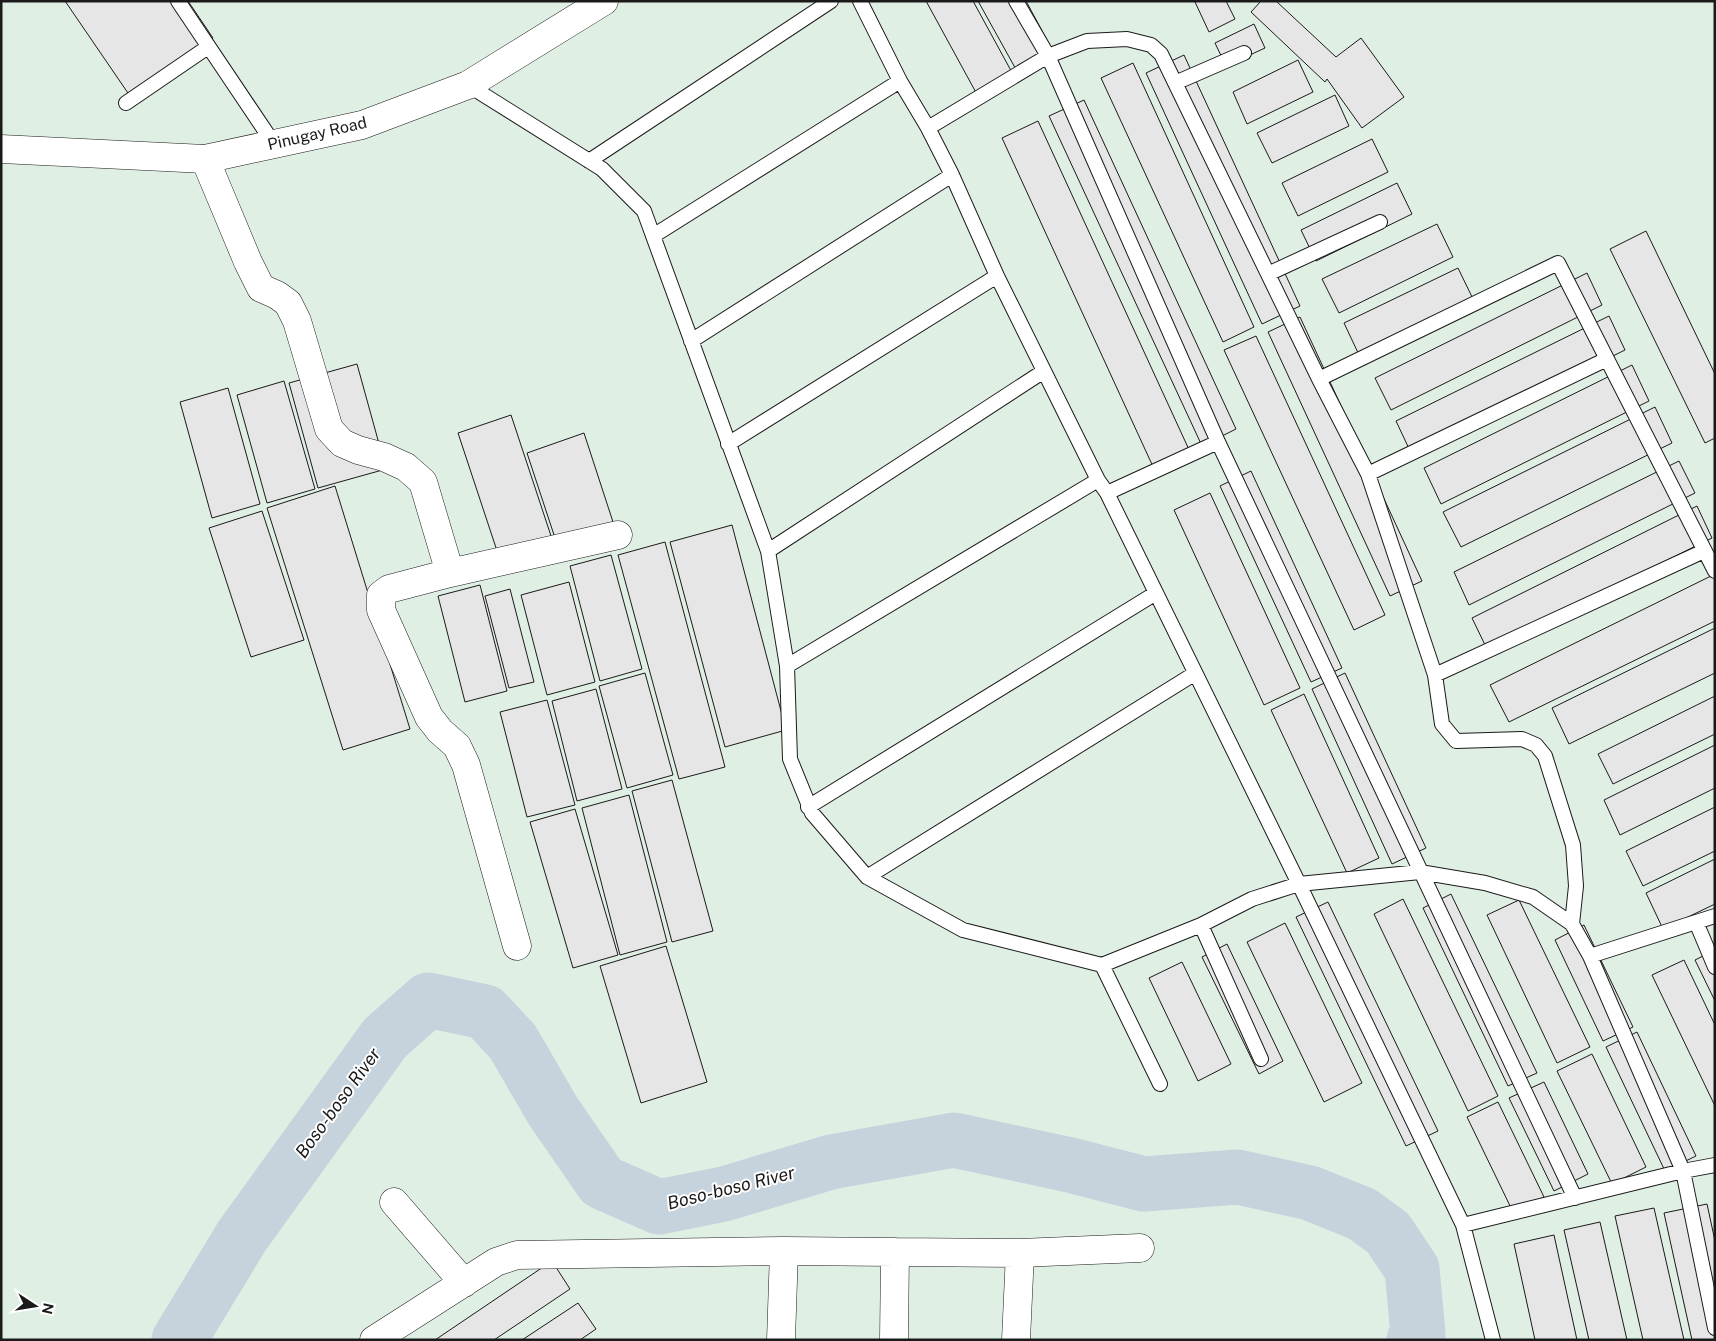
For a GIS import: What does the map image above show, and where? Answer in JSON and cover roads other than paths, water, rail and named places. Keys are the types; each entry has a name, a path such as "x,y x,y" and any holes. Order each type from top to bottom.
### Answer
{"street":[{"name":"Pinugay Road","path":"1,149 205,159 362,125 468,85 604,1"},
{"path":"205,159 248,262 261,288 277,295 288,304 296,321 329,429 342,442 358,450 406,467 423,482 450,573"},
{"path":"517,946 466,766 458,746 440,731 429,717 381,610 381,595 389,589 450,573 618,535"},
{"path":"394,1202 464,1283"},
{"path":"374,1340 496,1262 517,1255 784,1251 1020,1254 1140,1248"},
{"path":"781,1340 784,1251"},
{"path":"894,1340 895,1252"},
{"path":"1016,1340 1020,1254"}],"lane":[{"path":"178,1 274,144"},
{"path":"589,161 831,1"},
{"path":"860,1 900,81 928,128 952,175 997,276 1156,592 1194,674 1299,884 1463,1225 1493,1340"},
{"path":"1016,1 1048,56 1218,442 1574,1198"},
{"path":"928,128 1048,56 1087,41 1127,39 1151,45 1161,54 1319,378 1368,474 1435,675 1442,724 1456,741 1522,739 1536,745 1545,756 1573,845 1576,886 1572,924"},
{"path":"126,104 208,47"},
{"path":"1175,83 1244,53"},
{"path":"653,236 900,81"},
{"path":"468,85 602,169 644,212 768,551 788,666 790,759 812,814 867,877 963,930 1102,965 1201,925 1252,899 1299,884 1420,872 1485,883 1533,897 1572,924 1590,956 1684,1171 1715,1328"},
{"path":"691,341 952,175"},
{"path":"1268,274 1380,222"},
{"path":"1319,378 1558,263 1715,571"},
{"path":"728,444 997,276"},
{"path":"1368,474 1607,359"},
{"path":"768,551 1044,371"},
{"path":"1107,494 1218,442"},
{"path":"788,666 1098,480"},
{"path":"1435,675 1704,551"},
{"path":"808,807 1156,592"},
{"path":"867,877 1194,674"},
{"path":"1590,956 1715,916"},
{"path":"1696,922 1715,967"},
{"path":"1201,925 1261,1059"},
{"path":"1102,965 1160,1084"},
{"path":"1463,1225 1715,1165"}],"waterway":[{"name":"Boso-boso River","path":"179,1340 242,1236 385,1038 428,1000 485,1012 513,1042 553,1111 602,1182 659,1207 724,1194 831,1162 954,1140 1070,1165 1144,1184 1238,1177 1310,1193 1362,1214 1388,1233 1412,1269 1418,1334 1414,1340"}]}
